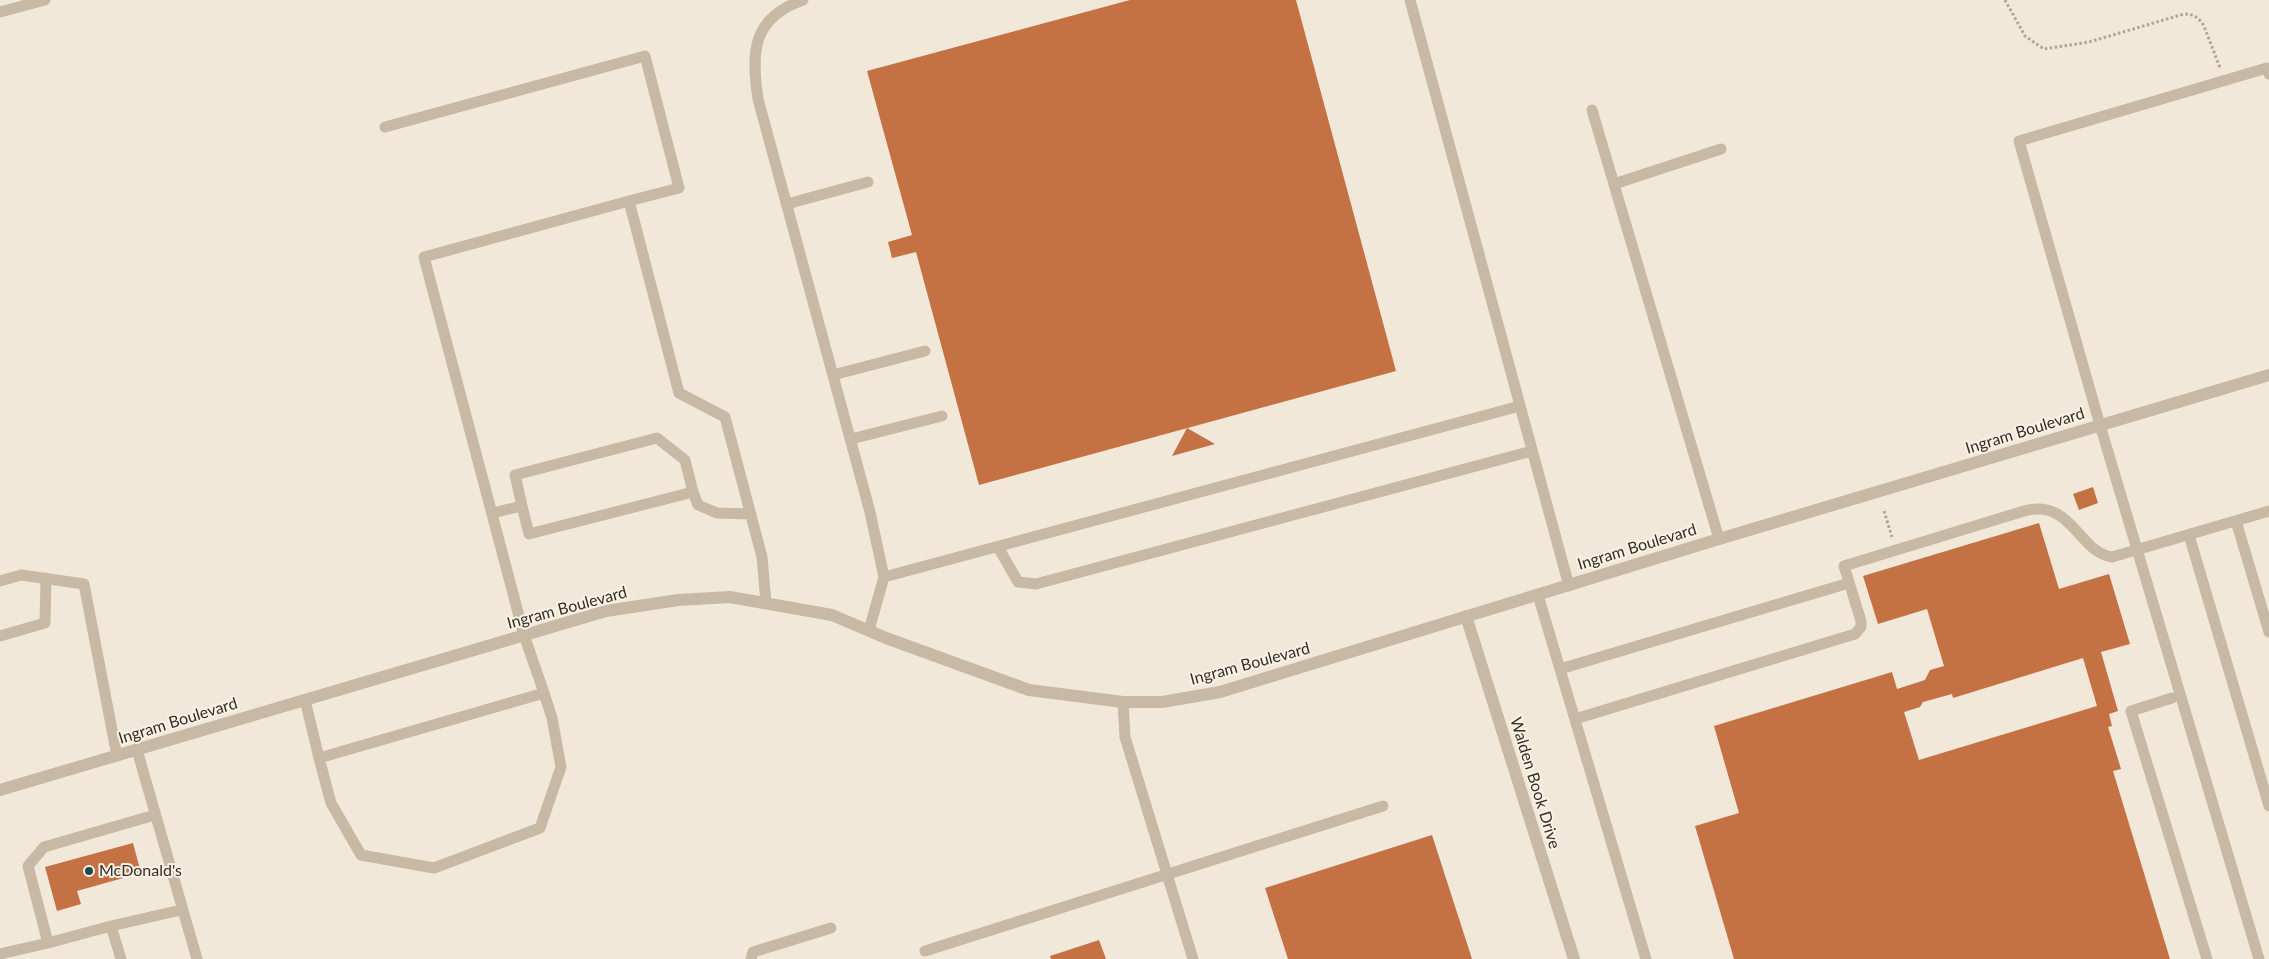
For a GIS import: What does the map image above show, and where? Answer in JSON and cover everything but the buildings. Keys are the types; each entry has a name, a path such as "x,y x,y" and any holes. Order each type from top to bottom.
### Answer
{"street":[{"name":"Ingram Boulevard","path":"0,790 606,611 678,600 730,597 832,615 1029,690 1123,702 1162,702 1220,692 1719,539 2269,375"},
{"name":"Walden Book Drive","path":"1466,616 1574,959"}],"lane":[{"path":"0,12 45,0"},
{"path":"803,0 779,11 761,31 754,57 758,99 870,512 884,577 869,630"},
{"path":"1410,0 1568,586"},
{"path":"305,700 331,803 361,855 434,868 540,828 561,767 552,718 524,635 424,257 679,188 644,56 386,127"},
{"path":"2259,959 2100,425 2019,140 2267,68 2269,74"},
{"path":"1592,110 1719,539"},
{"path":"1614,184 1721,149"},
{"path":"787,204 868,182"},
{"path":"629,201 679,393 725,417 762,557 766,603"},
{"path":"833,375 925,351"},
{"path":"884,577 1520,406"},
{"path":"850,439 942,416"},
{"path":"693,492 529,534 515,475 657,438 685,460 698,505 717,513 751,514"},
{"path":"998,547 1018,582 1036,584 1532,451"},
{"path":"492,513 522,506"},
{"path":"1575,719 1855,634 1861,627 1861,621 1844,566 2032,509 2048,509 2057,514 2107,557 2137,551 2269,511"},
{"path":"2236,521 2269,632"},
{"path":"2189,535 2269,806"},
{"path":"0,581 21,575 84,584 117,756"},
{"path":"0,636 45,623 46,578"},
{"path":"1560,669 1849,583"},
{"path":"1538,595 1646,959"},
{"path":"319,758 544,693"},
{"path":"2172,698 2131,711 2207,959"},
{"path":"1123,702 1125,736 1166,874 1194,959"},
{"path":"137,750 197,959"},
{"path":"925,951 1384,806"},
{"path":"48,943 28,866 44,847 156,816"},
{"path":"0,954 182,910"},
{"path":"111,926 121,959"},
{"path":"751,959 753,952 831,928"}],"path":[{"path":"2005,0 2025,36 2044,49 2089,42 2179,15 2191,14 2200,20 2208,33 2224,80"},
{"path":"1884,511 1892,538"}],"place":[{"name":"McDonald's","path":"89,871"}]}
